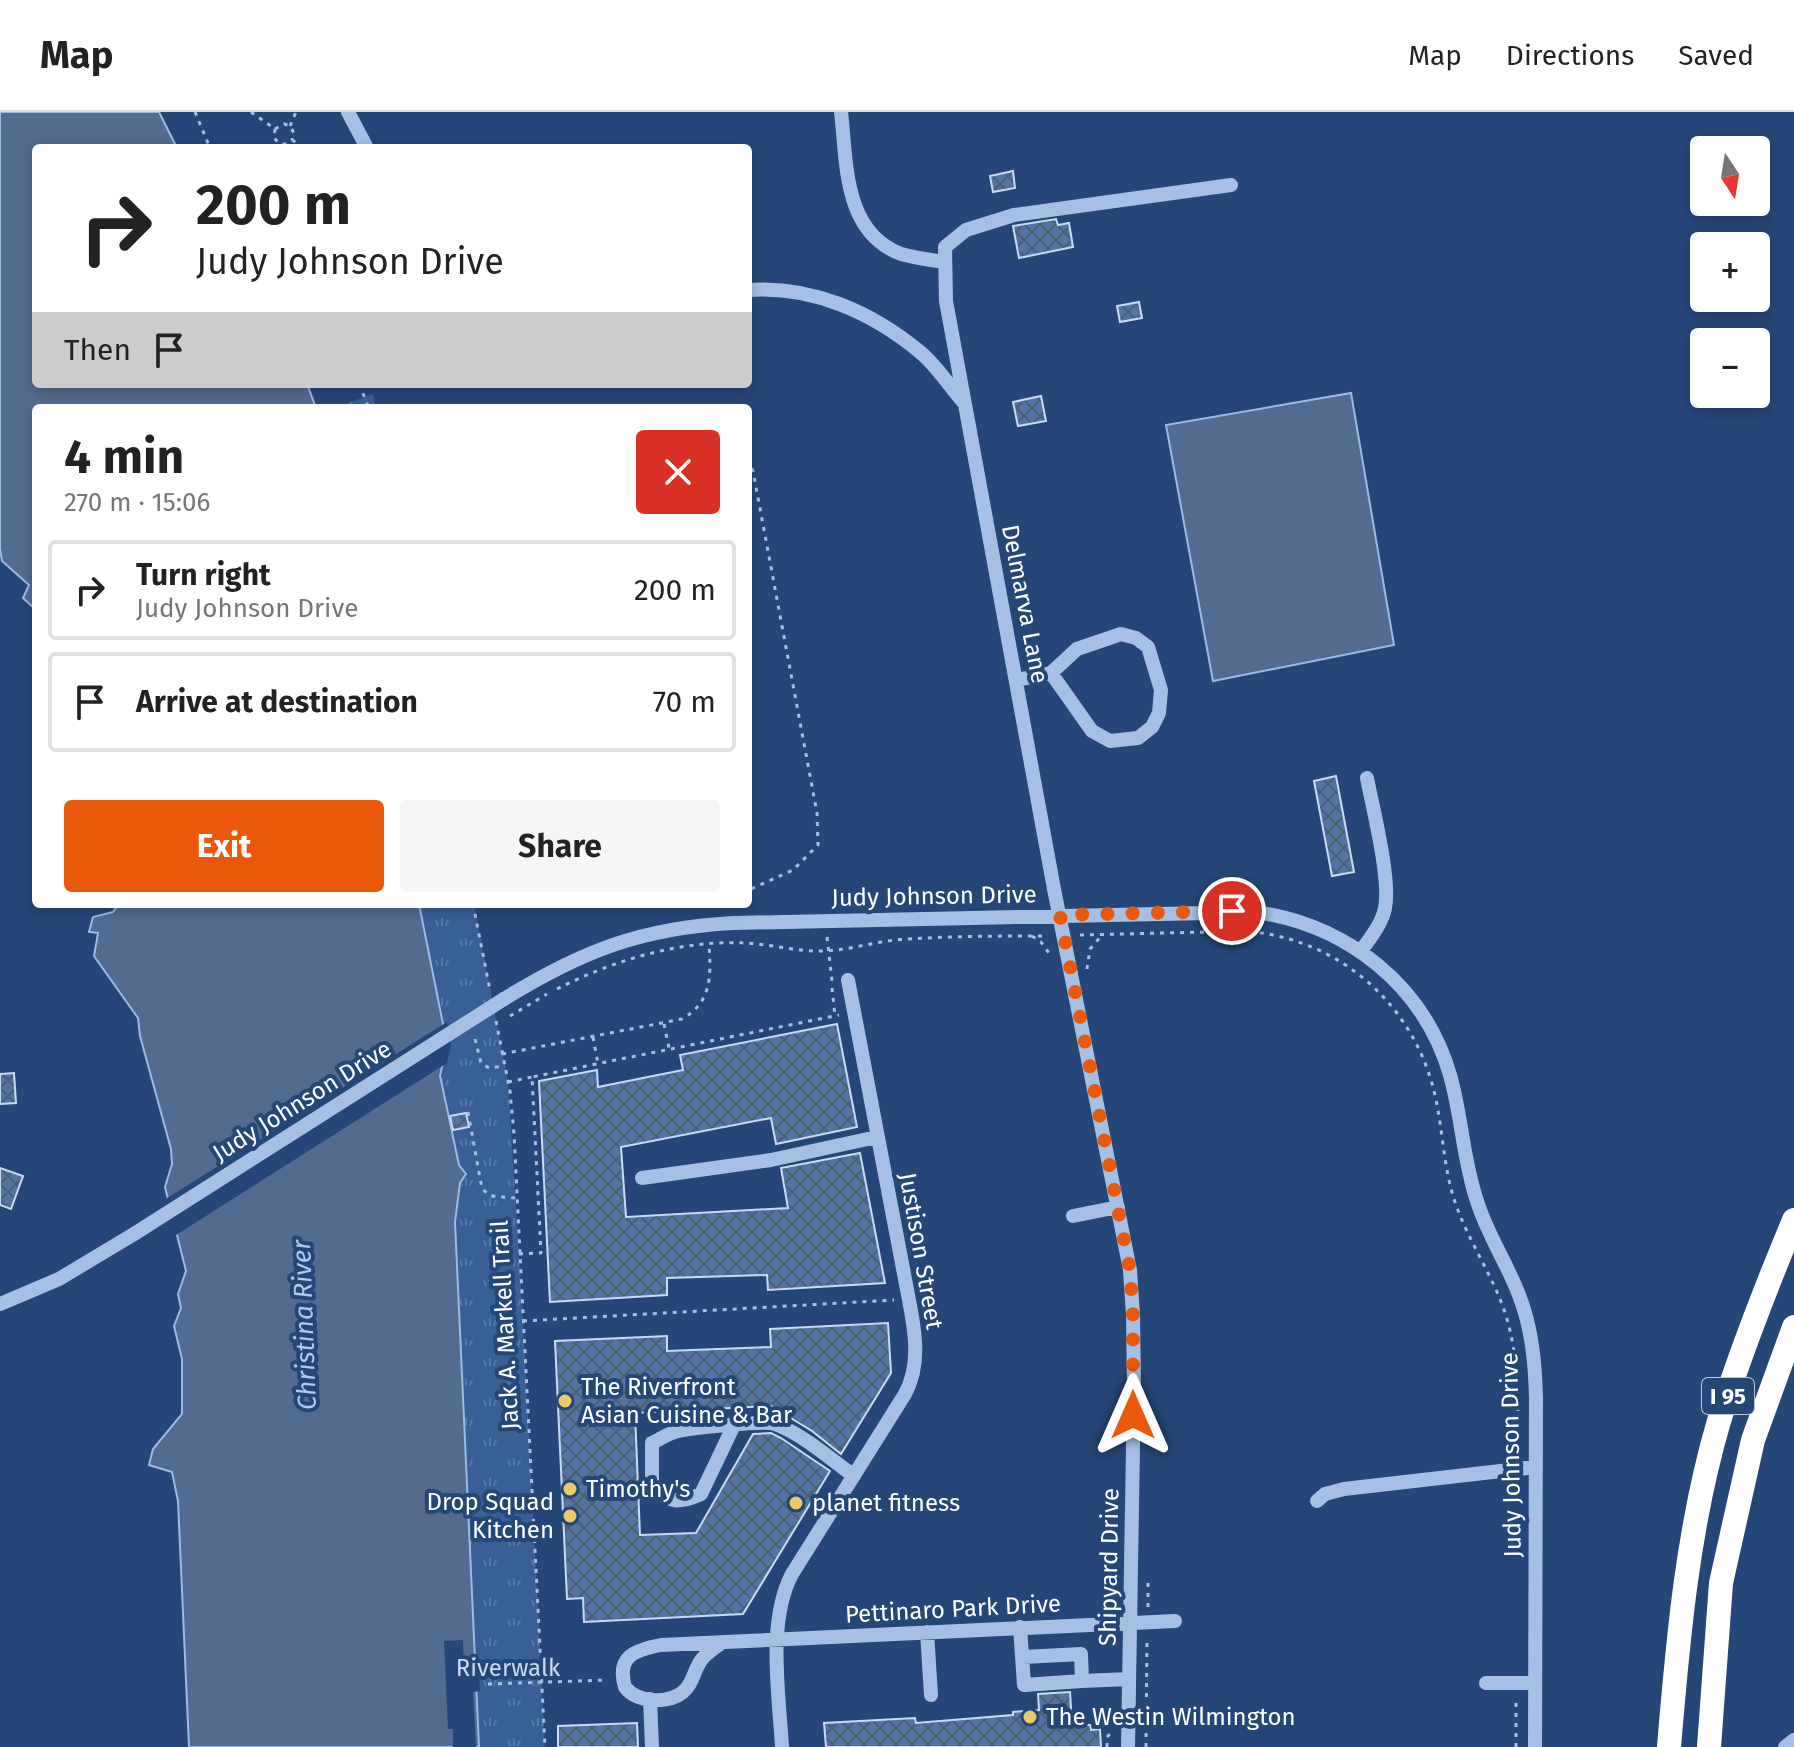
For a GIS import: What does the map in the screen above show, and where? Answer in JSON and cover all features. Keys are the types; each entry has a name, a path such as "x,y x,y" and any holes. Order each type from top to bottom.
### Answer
{"highway":[{"name":"I 95","path":"1669,1747 1686,1579 1701,1495 1719,1422 1794,1220"},
{"name":"I 95","path":"1709,1747 1721,1583 1753,1440 1794,1327"}],"street":[{"path":"348,112 365,144"},
{"path":"841,112 850,192 861,220 872,235 900,253 945,262 945,247 966,230 1014,215 1231,185"},
{"name":"Delmarva Lane","path":"945,262 946,301 1060,915"},
{"path":"752,290 821,297 875,319 922,354 965,404"},
{"path":"1017,680 1051,673 1077,649 1121,634 1136,638 1148,647 1161,690 1159,713 1152,727 1138,738 1110,741 1092,731 1051,673"},
{"path":"1361,951 1379,924 1385,907 1385,880 1367,778"},
{"name":"Judy Johnson Drive","path":"0,1304 59,1279 134,1234 498,999 568,962 636,936 704,925 1060,915 1256,912 1303,922 1361,951 1393,978 1415,1005 1437,1042 1450,1074 1477,1202 1519,1295 1532,1345 1536,1397 1535,1747"},
{"name":"Shipyard Drive","path":"1060,915 1130,1270 1133,1315 1128,1747"},
{"name":"Justison Street","path":"778,1640 779,1607 787,1584 910,1385 916,1352 909,1300 848,980"},
{"path":"642,1178 771,1160 877,1137"},
{"path":"1073,1216 1118,1207"},
{"path":"734,1425 701,1494 686,1500 667,1500 652,1487 652,1443 676,1431 734,1425 771,1422 798,1435 854,1476"},
{"path":"1317,1501 1325,1494 1344,1489 1536,1467"},
{"name":"Pettinaro Park Drive","path":"623,1680 627,1658 639,1650 661,1645 1175,1621"},
{"path":"1020,1627 1024,1685 1129,1679"},
{"path":"927,1632 931,1695"},
{"path":"778,1640 782,1747"},
{"path":"623,1680 630,1693 650,1699 674,1697 685,1691 701,1660 721,1643"},
{"path":"1023,1657 1081,1654 1082,1681"},
{"path":"1486,1683 1535,1683"},
{"path":"650,1699 652,1747"},
{"path":"1785,1747 1794,1740"}],"path":[{"path":"195,112 208,144"},
{"path":"251,112 275,129"},
{"path":"290,126 296,112"},
{"path":"284,124 290,126 294,133 292,140 280,144 274,138 275,129 284,124"},
{"path":"292,140 298,144"},
{"path":"752,469 817,813 818,845 793,870 752,889"},
{"path":"474,908 498,999"},
{"path":"825,921 835,1016"},
{"path":"510,1016 559,987 608,967 657,952 709,944 752,943 793,950 829,951 906,939 1221,931 1274,935 1326,953 1359,973 1389,1002 1413,1037 1430,1075 1455,1202 1508,1322 1517,1383 1518,1469"},
{"path":"1032,936 1047,948 1052,960"},
{"path":"502,1054 664,1024 691,1014 704,999 710,980 709,944"},
{"path":"508,1082 854,1011"},
{"name":"Jack A. Markell Trail","path":"494,1013 508,1082 514,1134 545,1747"},
{"path":"664,1024 669,1050"},
{"path":"593,1037 598,1064"},
{"path":"475,1039 481,1063 489,1068 505,1066"},
{"path":"519,1254 541,1253 532,1077"},
{"path":"468,1112 482,1189 491,1196 516,1198"},
{"path":"523,1321 909,1300"},
{"path":"488,1684 623,1680"},
{"path":"1516,1683 1516,1747"}],"green space":[{"path":"373,394 375,404 345,404"},
{"name":"Riverwalk","path":"420,908 475,908 508,1082 545,1747 479,1747 455,1222 460,1183 466,1174 459,1166 440,1076 447,1044"}],"water":[{"path":"0,112 159,112 175,144 32,144 32,388 308,388 314,404 32,404 32,606 23,598 29,585 2,561"},
{"path":"1351,393 1394,645 1213,681 1166,425"},
{"name":"Christina River","path":"116,908 420,908 447,1044 440,1076 459,1165 466,1174 460,1183 455,1222 479,1747 189,1747 178,1501 172,1472 149,1465 153,1449 182,1414 182,1359 174,1326 181,1308 178,1294 186,1271 165,1187 172,1164 171,1149 140,1036 138,1018 94,956 98,933 89,932 93,917 113,912"}],"pier":[{"path":"447,1022 451,1044 447,1063 173,1237 164,1200"},
{"path":"463,1640 464,1677 479,1677 480,1691 473,1692 476,1747 453,1747 453,1729 448,1729 444,1641"}],"building":[{"path":"1013,171 1015,188 993,192 990,176"},
{"path":"1056,219 1058,225 1069,223 1073,247 1019,258 1013,226"},
{"path":"1139,302 1142,318 1120,322 1117,306"},
{"path":"1041,396 1046,421 1018,426 1013,402"},
{"path":"1336,776 1354,872 1332,876 1314,781"},
{"path":"837,1024 857,1127 776,1144 771,1118 621,1147 626,1217 788,1208 781,1168 860,1153 885,1283 768,1290 767,1275 667,1278 667,1295 550,1302 539,1081 597,1070 598,1087 683,1070 680,1055"},
{"path":"14,1073 16,1103 0,1104 0,1074"},
{"path":"466,1113 469,1127 453,1130 450,1116"},
{"path":"0,1168 23,1176 11,1209 0,1205"},
{"path":"888,1323 891,1373 841,1454 812,1431 771,1406 635,1413 640,1535 696,1533 753,1434 771,1433 830,1471 743,1614 584,1622 583,1598 567,1599 555,1341 667,1336 667,1351 771,1347 770,1329"},
{"name":"The Westin Wilmington","path":"1070,1692 1072,1724 1090,1725 1091,1730 1100,1729 1101,1747 826,1747 824,1723 915,1718 916,1723 1013,1715 1013,1712 1039,1710 1038,1694"},
{"path":"637,1723 638,1747 558,1747 558,1726"}],"place":[{"name":"The Riverfront Asian Cuisine & Bar","path":"565,1401"},
{"name":"Timothy's","path":"570,1489"},
{"name":"planet fitness","path":"796,1503"},
{"name":"Drop Squad Kitchen","path":"570,1516"},
{"name":"The Westin Wilmington","path":"1030,1717"}],"route":[{"path":"1133,1415 1133,1315 1127,1249 1060,915 1232,911"}]}
